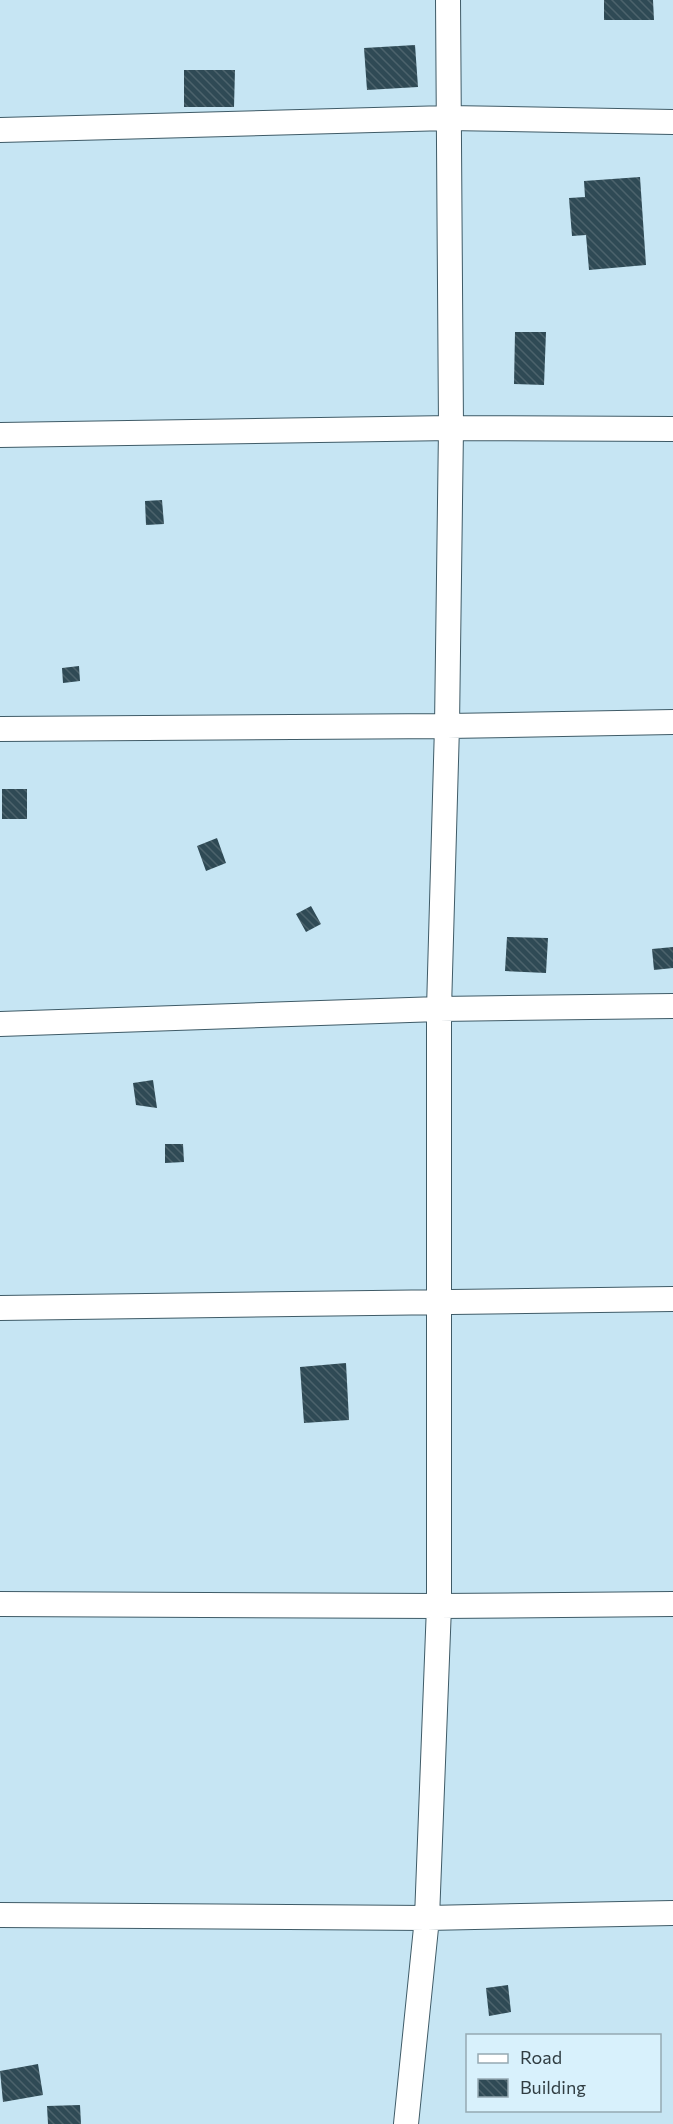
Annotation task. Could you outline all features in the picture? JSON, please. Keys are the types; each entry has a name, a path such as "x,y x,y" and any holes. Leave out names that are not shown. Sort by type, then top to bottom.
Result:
{"street":[{"path":"406,2124 427,1918 439,1606 439,1009 447,726 451,428 448,0"},
{"path":"0,130 448,118 673,123"},
{"path":"0,435 451,428 673,429"},
{"path":"0,729 673,722"},
{"path":"0,1024 439,1009 673,1006"},
{"path":"0,1308 673,1299"},
{"path":"0,1604 439,1606 673,1604"},
{"path":"0,1915 427,1918 673,1914"}],"building":[{"path":"604,0 653,0 654,20 604,20"},
{"path":"415,45 418,87 367,90 364,48"},
{"path":"184,70 235,70 234,107 184,107"},
{"path":"640,177 646,265 589,270 586,235 572,236 569,198 585,197 584,181"},
{"path":"515,332 546,332 544,385 514,384"},
{"path":"162,500 164,524 146,525 145,501"},
{"path":"79,666 80,681 63,683 62,668"},
{"path":"2,789 27,789 27,819 2,819"},
{"path":"217,838 226,863 206,871 197,846"},
{"path":"311,906 321,924 306,932 296,914"},
{"path":"507,937 548,938 546,973 505,971"},
{"path":"673,947 673,968 654,970 652,949"},
{"path":"153,1080 157,1108 136,1105 133,1083"},
{"path":"165,1144 183,1144 184,1162 165,1163"},
{"path":"346,1363 349,1420 304,1423 300,1367"},
{"path":"508,1985 511,2012 489,2016 486,1988"},
{"path":"38,2064 43,2095 3,2102 0,2071"},
{"path":"80,2105 81,2124 48,2124 47,2106"}]}
